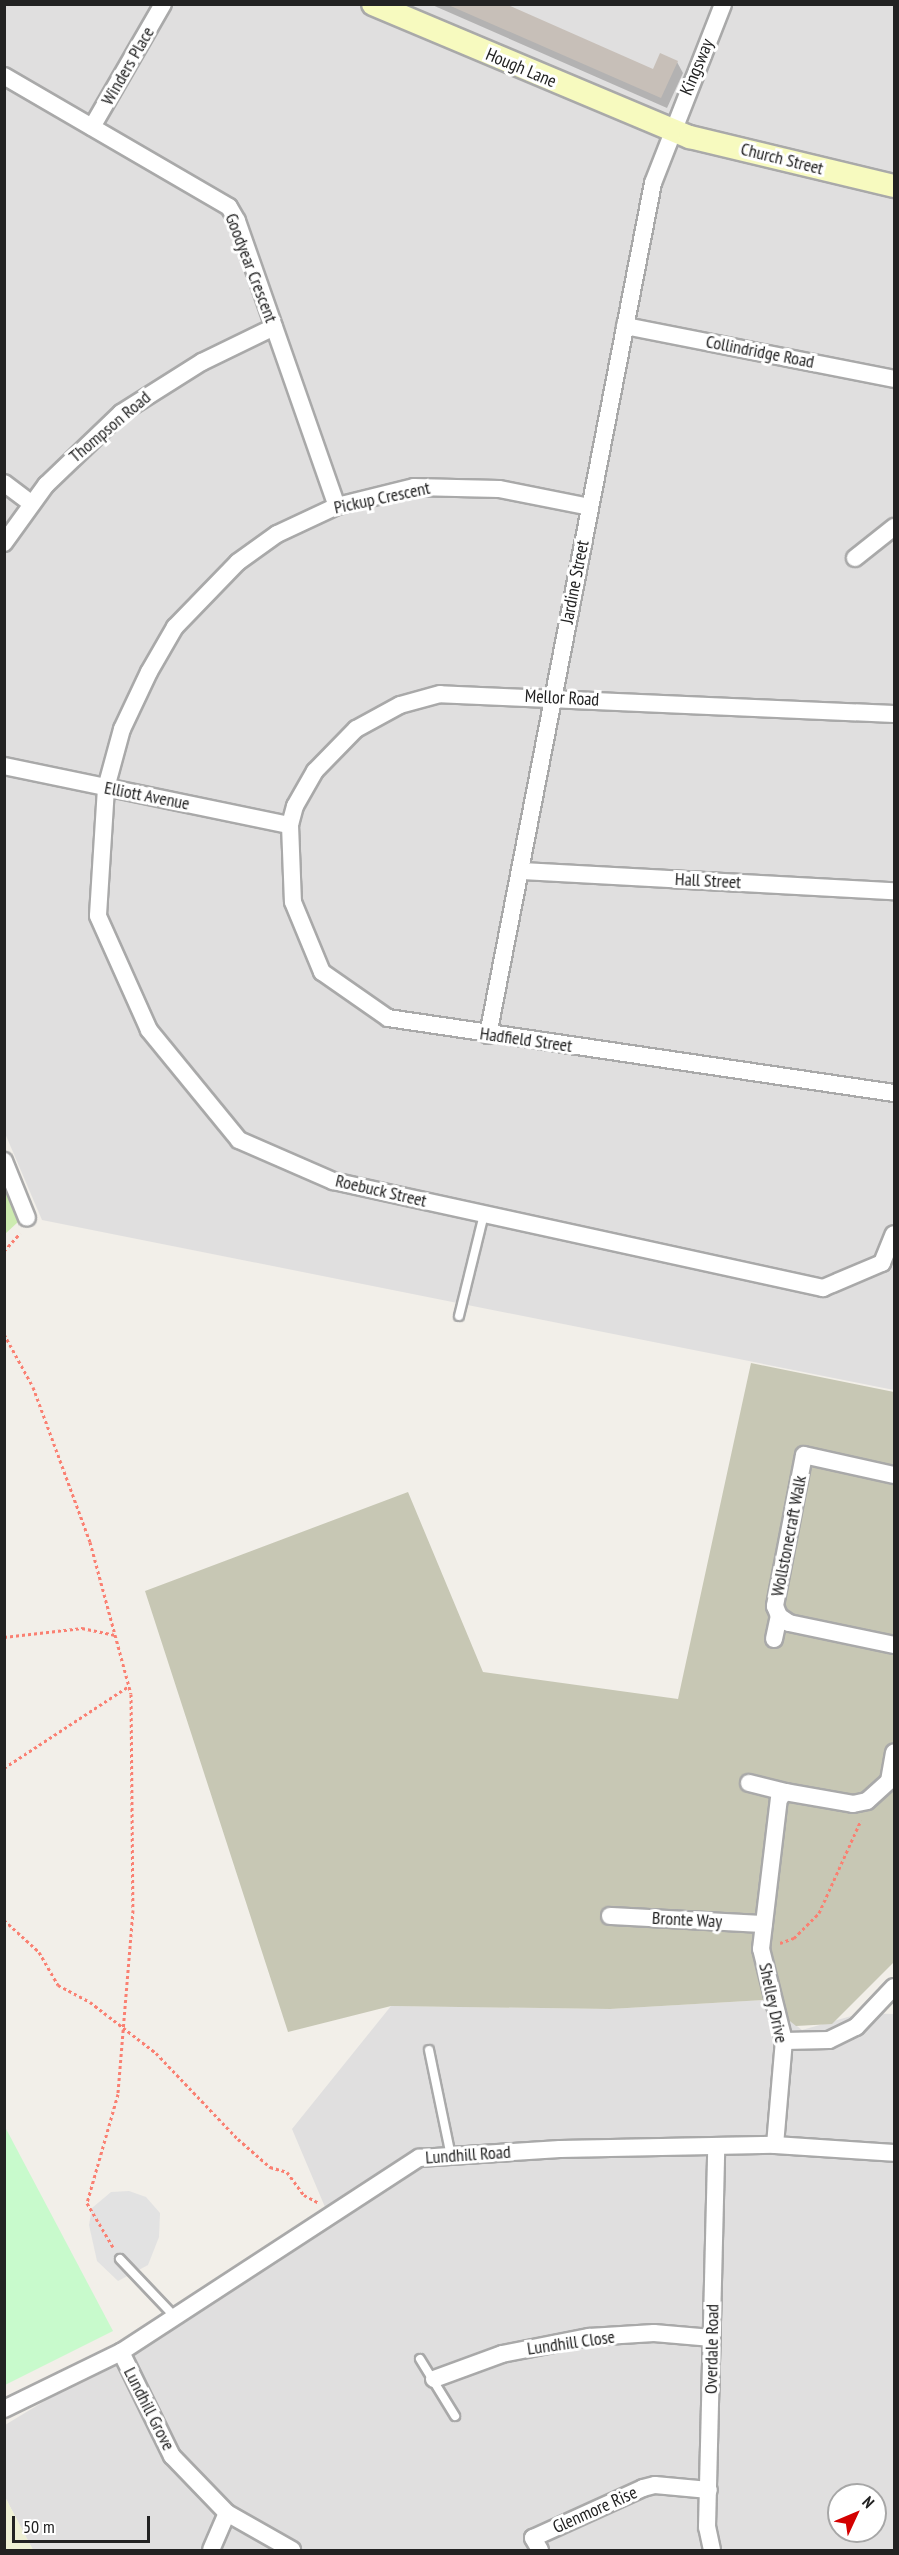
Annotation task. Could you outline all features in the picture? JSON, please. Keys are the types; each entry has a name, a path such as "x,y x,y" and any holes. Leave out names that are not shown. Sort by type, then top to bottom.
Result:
{"main road":[{"name":"Hough Lane","path":"373,4 670,130"},
{"name":"Church Street","path":"670,130 894,186"}],"street":[{"name":"Winders Place","path":"92,127 163,4"},
{"name":"Kingsway","path":"670,130 723,4"},
{"name":"Goodyear Crescent","path":"4,76 229,207 237,221 337,506"},
{"name":"Jardine Street","path":"488,1035 653,183 670,130"},
{"name":"Collindridge Road","path":"626,326 894,379"},
{"name":"Thompson Road","path":"4,543 31,503 65,465 121,413 202,362 274,327"},
{"path":"4,483 31,503"},
{"name":"Pickup Crescent","path":"106,788 122,729 149,672 175,627 211,587 251,552 337,506 414,488 446,486 499,489 590,507"},
{"path":"855,558 894,527"},
{"name":"Mellor Road","path":"290,825 295,806 315,771 336,746 377,715 440,694 894,714"},
{"name":"Elliott Avenue","path":"4,766 290,825"},
{"name":"Roebuck Street","path":"106,788 98,916 149,1030 239,1140 333,1181 823,1288 882,1263 894,1234"},
{"name":"Hadfield Street","path":"290,825 293,902 322,972 388,1018 488,1035 894,1093"},
{"name":"Hall Street","path":"521,871 894,891"},
{"path":"4,1161 27,1218"},
{"name":"Wollstonecraft Walk","path":"894,1475 804,1455 775,1606 779,1616 789,1623 894,1644"},
{"name":"Wollstonecraft Walk","path":"774,1639 779,1616"},
{"path":"749,1783 853,1804 867,1801 889,1781 894,1752"},
{"name":"Shelley Drive","path":"775,2145 784,2041 761,1949 778,1799 785,1792"},
{"name":"Bronte Way","path":"610,1916 764,1924"},
{"path":"784,2041 830,2040 856,2027 894,1987"},
{"name":"Lundhill Road","path":"4,2409 121,2352 419,2158 560,2149 716,2148 775,2145 894,2152"},
{"name":"Overdale Road","path":"712,2550 707,2527 716,2148"},
{"name":"Lundhill Close","path":"434,2379 502,2354 589,2337 654,2333 712,2338"},
{"name":"Lundhill Grove","path":"121,2352 172,2456 227,2512 292,2550"},
{"name":"Glenmore Rise","path":"540,2550 533,2538 598,2505 643,2488 709,2490"},
{"path":"211,2550 227,2512"}],"lane":[{"path":"459,1316 484,1214"},
{"path":"429,2050 452,2156"},
{"path":"120,2259 174,2316"},
{"path":"420,2359 455,2416"}],"path":[{"path":"4,1251 16,1241 27,1218"},
{"path":"4,1334 33,1387 90,1542 129,1686 133,1910 117,2094 87,2203 120,2259"},
{"path":"4,1636 82,1628 115,1635"},
{"path":"4,1768 129,1686"},
{"path":"761,1949 794,1938 819,1913 862,1815"},
{"path":"4,1920 39,1952 58,1986 90,2002 156,2053 204,2105 270,2167 286,2172 304,2195 335,2212"}],"shaded area":[{"path":"4,5 894,5 894,1390 42,1220 4,1131"},
{"path":"751,1363 894,1392 894,1962 832,2024 796,2026 764,2000 610,2009 391,2006 288,2032 145,1591 408,1492 483,1672 678,1699"},
{"path":"764,2000 802,2030 862,2013 894,2014 894,2550 33,2550 5,2497 5,2425 333,2226 292,2129 391,2006 610,2009"},
{"path":"129,2191 146,2197 160,2213 159,2237 148,2265 118,2281 97,2261 89,2225 92,2208 111,2192"},
{"path":"5,2497 33,2550 5,2550"}],"green space":[{"path":"4,1188 18,1222 5,1234 4,1234"},
{"path":"4,2125 113,2331 5,2385 4,2385"}],"building":[{"path":"446,4 506,4 653,69 660,53 678,61 661,98"}]}
